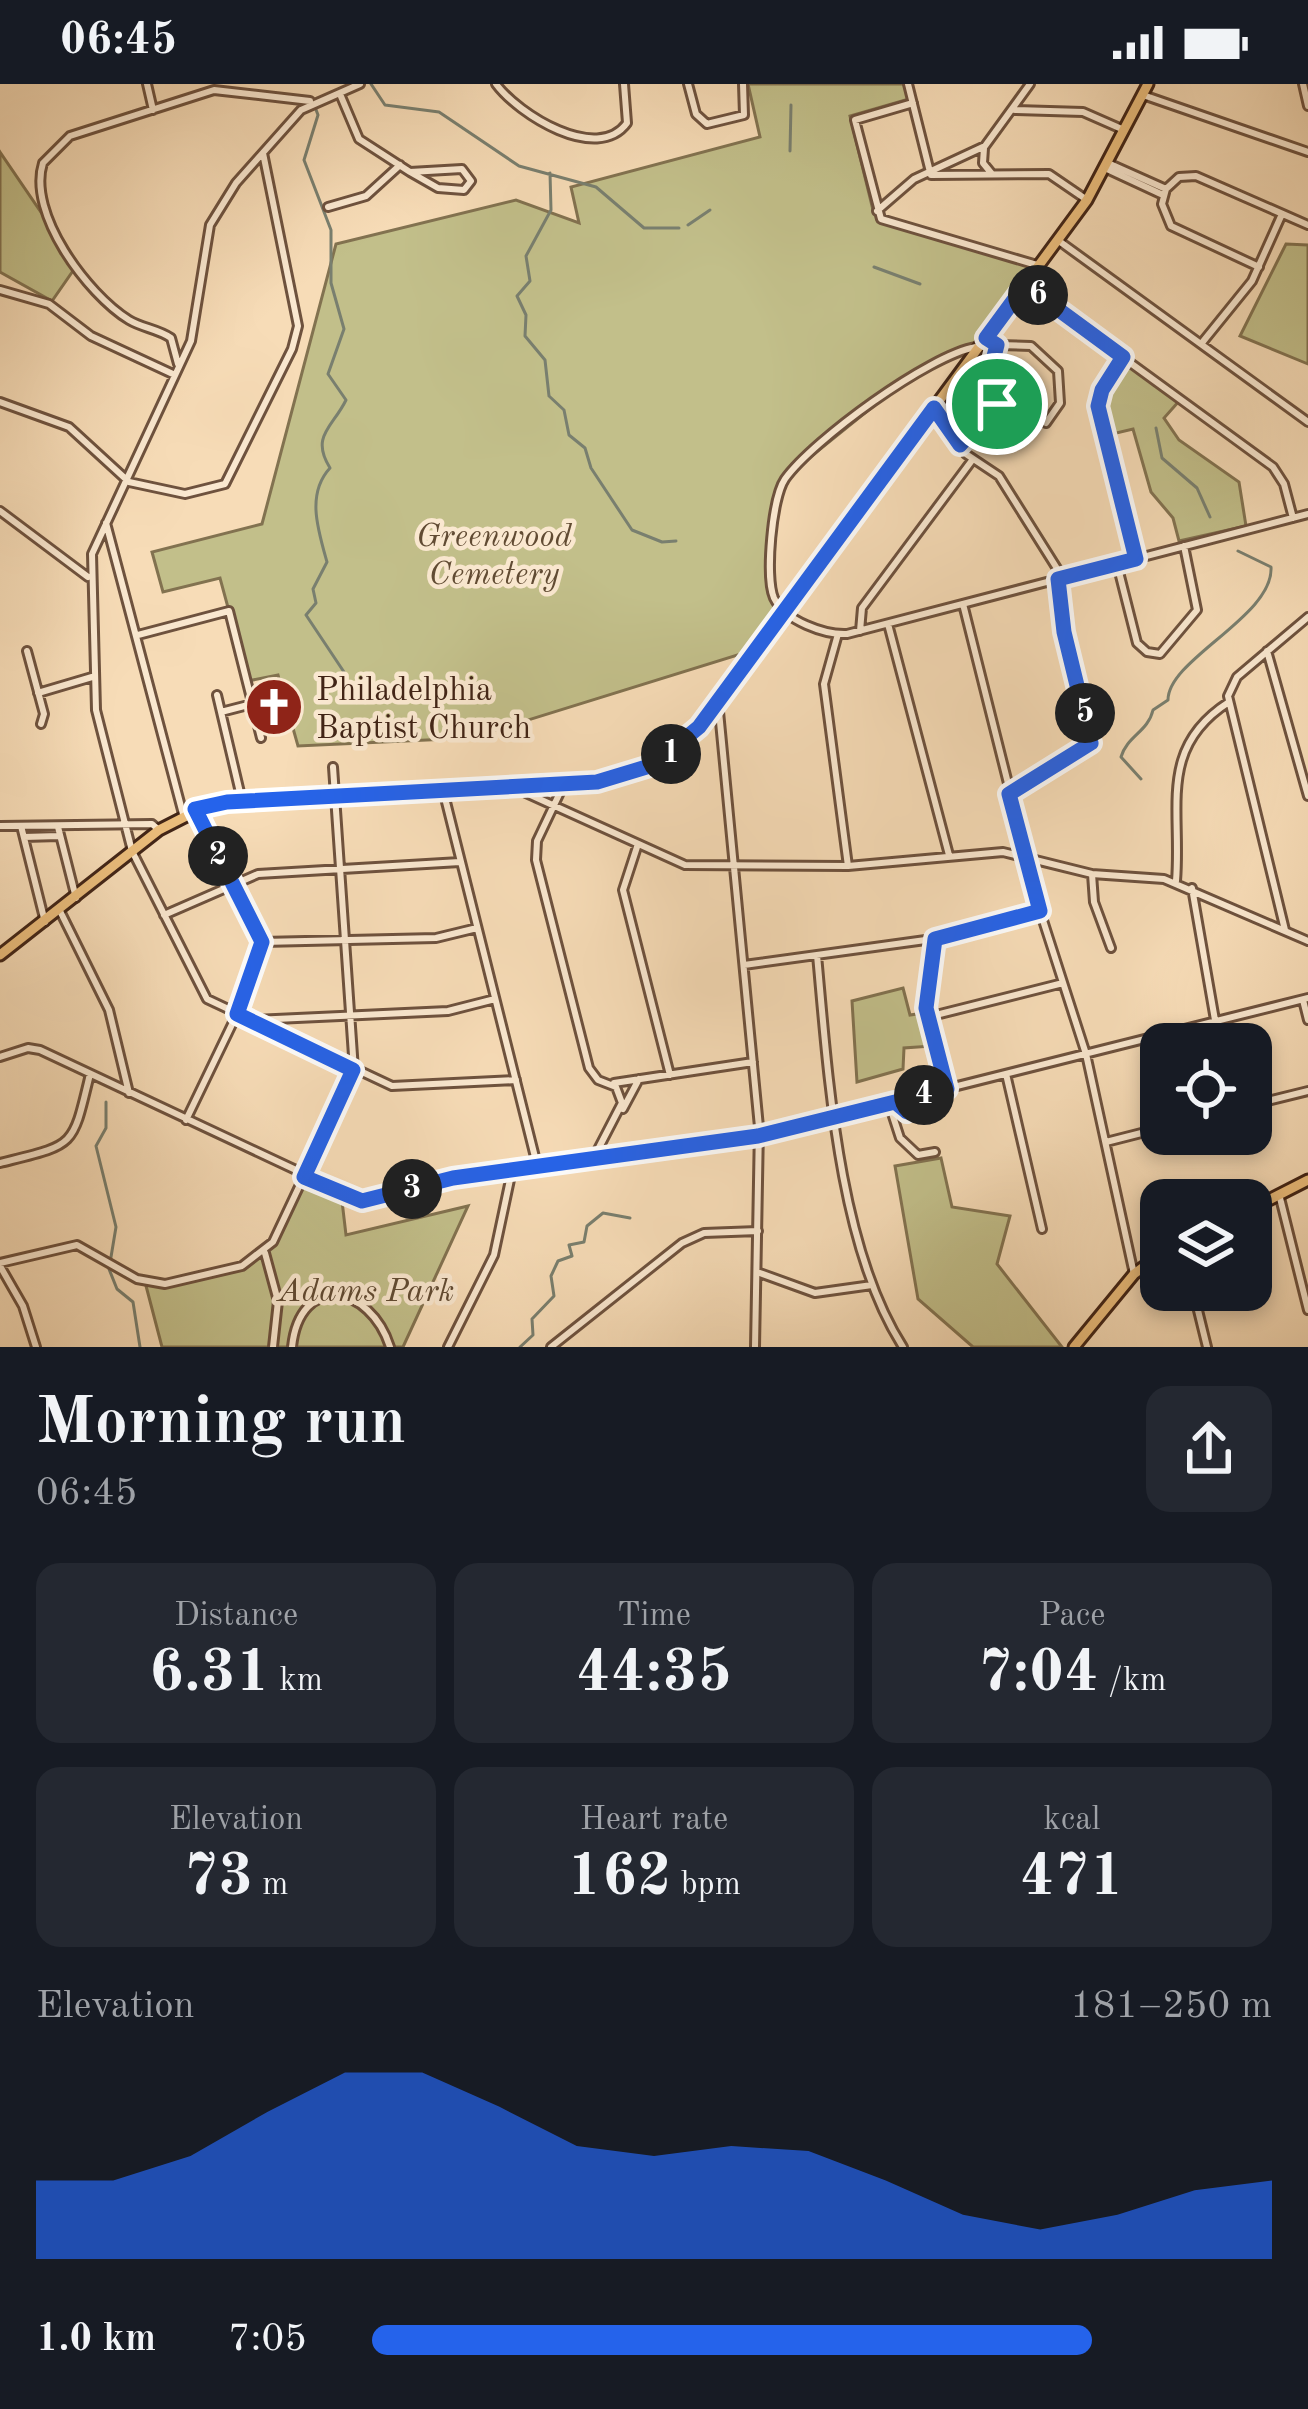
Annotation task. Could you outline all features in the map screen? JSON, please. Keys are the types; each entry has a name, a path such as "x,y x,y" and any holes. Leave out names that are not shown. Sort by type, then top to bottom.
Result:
{"main road":[{"path":"0,955 159,830 189,812 242,801 614,779 653,765 687,740 1087,200 1146,90"},
{"path":"1272,1198 1308,1180"},
{"path":"1074,1347 1140,1270"}],"street":[{"path":"147,84 153,110"},
{"path":"288,102 340,94 360,84"},
{"path":"496,84 507,97 570,134 600,140 617,134 627,123 623,84"},
{"path":"688,84 699,119 711,124 744,115 742,84"},
{"path":"908,84 927,174"},
{"path":"877,211 927,174 985,146 1030,84"},
{"path":"1303,84 1308,106"},
{"path":"177,371 171,338 127,319 65,252 46,214 39,185 43,163 65,138 234,87 303,108"},
{"path":"1146,90 1308,152"},
{"path":"340,94 359,139 410,172 448,190 464,190 471,181 462,169 410,172"},
{"path":"311,101 220,204 210,225 198,318 92,554 89,578 101,734 132,851 204,996 353,1070 400,1087 516,1080"},
{"path":"288,102 292,120"},
{"path":"913,104 855,120 877,211 886,223 1039,266"},
{"path":"1015,109 1083,112 1127,131"},
{"path":"985,146 983,163 994,176"},
{"path":"0,402 61,421 91,442 128,482 185,494 226,484 292,349 297,304 262,153"},
{"path":"328,208 366,196 400,165"},
{"path":"1109,166 1164,192"},
{"path":"927,174 1049,174 1087,200"},
{"path":"1259,267 1172,226 1164,215 1164,192 1179,177 1196,176 1308,225"},
{"path":"1201,344 1259,267 1282,214"},
{"path":"1058,240 1308,422"},
{"path":"1025,285 1273,467 1293,518"},
{"path":"0,290 49,304 91,336 177,371"},
{"path":"1046,423 1060,403 1058,371 1031,346 983,342 913,373 788,475 776,500 772,595 785,610 816,629 838,634 860,631 1308,514"},
{"path":"960,445 997,404 1004,377 992,364 997,345"},
{"path":"1123,357 1102,390 1098,406 1136,559"},
{"path":"975,431 1001,449 1015,433 1023,420 997,404"},
{"path":"934,408 973,459 999,476 1061,579 1064,632 1091,743 1009,794"},
{"path":"860,631 862,608 973,459"},
{"path":"0,511 89,578"},
{"path":"106,523 189,812 262,942 237,1014 186,1120"},
{"path":"1117,564 1137,643 1147,652 1160,653 1197,610 1184,546"},
{"path":"963,604 1025,858 1086,1054 1134,1274"},
{"path":"137,635 229,611 261,738"},
{"path":"1286,930 1229,702 1234,680 1308,617"},
{"path":"888,624 949,855"},
{"path":"838,634 824,684 848,866"},
{"path":"27,651 41,724"},
{"path":"1267,651 1308,796"},
{"path":"38,693 94,677"},
{"path":"217,695 242,801"},
{"path":"718,701 758,1136 755,1347"},
{"path":"1176,883 1177,764 1189,742 1229,702"},
{"path":"221,712 252,704"},
{"path":"36,1347 23,1306 0,1264 76,1245 137,1279 165,1285 239,1267 265,1253 304,1177 353,1070 333,767"},
{"path":"560,784 537,841 536,860 589,1069 598,1080 611,1084 753,1062"},
{"path":"512,786 685,865 735,869 848,866 991,851 1092,874 1176,883 1308,941"},
{"path":"443,790 538,1169"},
{"path":"24,837 126,825 152,824 159,830"},
{"path":"0,826 58,832"},
{"path":"21,826 45,923"},
{"path":"58,832 76,898"},
{"path":"637,847 623,890 670,1075"},
{"path":"164,915 258,874 460,862"},
{"path":"1092,874 1094,902 1111,948"},
{"path":"1192,888 1216,1022"},
{"path":"60,910 109,1010 129,1093"},
{"path":"744,965 935,939 1040,911"},
{"path":"262,942 436,938 477,928"},
{"path":"935,939 928,1017 947,1089"},
{"path":"817,955 832,1118 872,1285 903,1347"},
{"path":"928,1017 1063,983"},
{"path":"251,1021 448,1011 495,999"},
{"path":"0,1057 34,1048 362,1201 453,1178 511,1174 758,1136 892,1103 907,1112 917,1096 1305,999 1308,1020"},
{"path":"0,1163 52,1149 72,1137 81,1122 90,1074"},
{"path":"1006,1074 1042,1229"},
{"path":"592,1161 639,1079"},
{"path":"611,1084 620,1094 621,1112"},
{"path":"1272,1100 1308,1091"},
{"path":"892,1103 905,1146 917,1155 935,1152"},
{"path":"1106,1142 1140,1133"},
{"path":"448,1347 494,1255 511,1174"},
{"path":"1279,1195 1308,1310"},
{"path":"551,1347 682,1243 704,1233 758,1231"},
{"path":"265,1253 278,1301 273,1347"},
{"path":"758,1272 815,1293 872,1285"},
{"path":"292,1347 305,1311 334,1295 352,1297 371,1309 390,1347"},
{"path":"1198,1311 1207,1347"}],"green space":[{"name":"Greenwood Cemetery","path":"748,84 906,84 909,99 850,116 873,210 887,224 1040,265 980,350 923,366 793,471 777,503 769,541 771,579 785,610 757,649 470,738 298,746 278,675 248,681 220,578 163,592 152,552 262,524 336,244 516,200 579,223 571,187 760,137"},
{"path":"0,152 77,265 52,301 0,272"},
{"path":"1286,244 1308,245 1308,364 1240,336"},
{"path":"1126,362 1180,400 1164,418 1179,440 1239,482 1246,526 1179,541 1173,518 1151,492 1133,429 1108,435 1106,396"},
{"path":"903,988 910,1015 924,1013 933,1046 904,1048 903,1069 857,1082 852,1001"},
{"path":"941,1158 952,1207 1010,1216 997,1264 1062,1347 973,1347 918,1299 895,1166"},
{"name":"Adams Park","path":"305,1178 342,1201 346,1235 468,1206 403,1347 162,1347 145,1282 209,1277 266,1253"}],"waterway":[{"path":"371,84 385,105 439,112 519,166 596,187 644,228 679,228"},
{"path":"790,151 791,105"},
{"path":"315,107 318,115 304,160 331,230 331,283 344,329 328,374 346,400 323,440 330,468 318,489 316,513 327,562 313,589 316,603 306,615 344,672 347,700"},
{"path":"550,173 551,210 526,256 530,281 517,296 526,315 525,336 545,360 549,396 564,410 569,435 585,448 591,468 632,530 662,542 676,541"},
{"path":"688,225 710,210"},
{"path":"874,267 920,284"},
{"path":"1156,428 1162,458 1197,488 1210,517"},
{"path":"1141,779 1121,757 1124,750 1153,710 1168,700 1185,669 1240,620 1267,585 1271,567 1238,551"},
{"path":"106,1102 106,1128 96,1146 116,1227 109,1269 117,1289 133,1302 140,1347"},
{"path":"520,1347 533,1335 532,1319 554,1296 551,1276 558,1261 572,1256 569,1245 584,1242 587,1226 603,1213 630,1218"}],"place":[{"name":"Philadelphia Baptist Church","path":"274,707"}],"route":[{"path":"1025,285 1123,357 1102,390 1098,406 1136,559 1058,579 1064,632 1091,743 1009,794 1040,911 935,939 926,1008 947,1089 917,1096 915,1107 907,1112 895,1102 758,1136 511,1174 453,1178 369,1200 350,1199 304,1177 353,1070 237,1014 262,942 195,809 227,802 597,782 653,765 699,727 934,408 960,445 997,404 994,399 1004,377 992,364 997,345 986,338 1025,285"}]}
